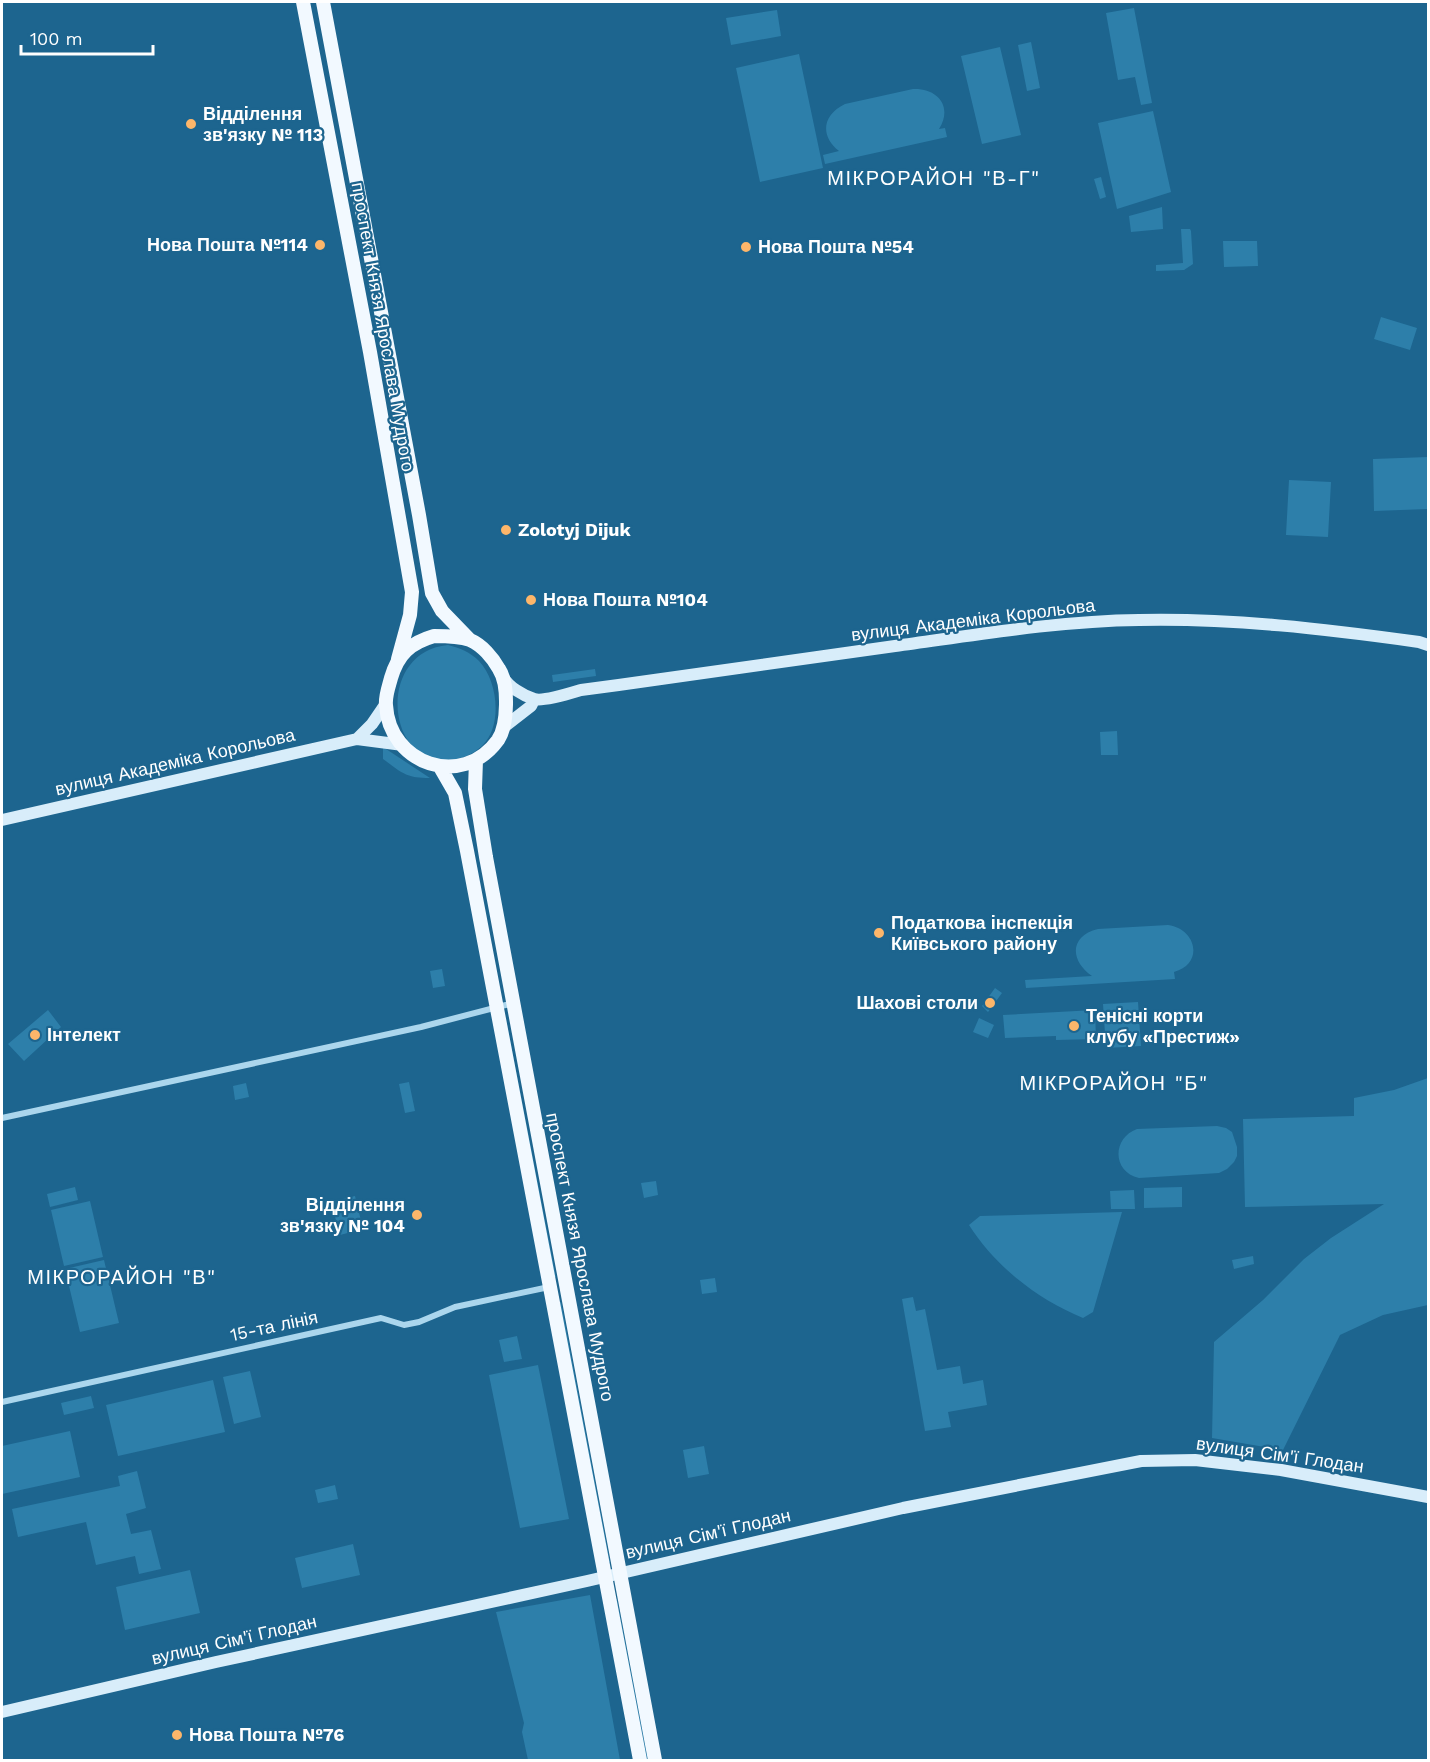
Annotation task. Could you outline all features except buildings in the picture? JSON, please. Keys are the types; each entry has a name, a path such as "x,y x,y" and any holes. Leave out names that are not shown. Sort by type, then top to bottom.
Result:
{"main road":[{"name":"проспект Князя Ярослава Мудрого","path":"303,2 368,341 412,592 410,615 398,659"},
{"name":"проспект Князя Ярослава Мудрого","path":"323,2 432,593 442,610 470,640"},
{"path":"434,636 470,640 484,650 500,669 506,708 504,727 500,738 476,760 462,766 440,767 418,759 394,734 386,705 389,684 398,659 418,640 434,636"},
{"name":"проспект Князя Ярослава Мудрого","path":"476,760 475,789 655,1761"},
{"name":"проспект Князя Ярослава Мудрого","path":"440,767 455,793 640,1761"},
{"path":"550,1287 567,1284"}],"street":[{"name":"вулиця Академіка Корольова","path":"534,700 581,690 922,642 1091,622 1226,621 1425,642"},
{"path":"502,676 512,687 534,700 531,706 504,727"},
{"path":"357,739 386,705"},
{"name":"вулиця Академіка Корольова","path":"2,820 357,739 403,745"},
{"path":"2,1118 422,1027 514,1002"},
{"name":"15-та лінія","path":"2,1402 381,1318 404,1324 418,1322 455,1307 550,1287"},
{"name":"вулиця Сім'ї Глодан","path":"2,1712 216,1662 605,1577 896,1509 1141,1461 1195,1460 1270,1469 1428,1497"}],"shaded area":[{"path":"1134,8 1152,103 1141,105 1135,77 1118,80 1106,13"},
{"path":"777,10 781,36 731,45 726,18"},
{"path":"1031,42 1040,88 1027,91 1018,45"},
{"path":"1000,47 1021,135 982,144 961,56"},
{"path":"799,54 823,168 760,182 736,68"},
{"path":"913,89 930,92 941,100 944,113 939,129 945,128 947,137 825,164 823,155 839,151 826,132 828,120 837,109 845,104"},
{"path":"1153,111 1171,192 1117,209 1098,123"},
{"path":"1101,177 1106,197 1100,199 1094,179"},
{"path":"1162,207 1163,229 1131,232 1129,216"},
{"path":"1181,229 1191,231 1193,264 1184,270 1156,271 1156,265 1183,263"},
{"path":"1223,241 1257,241 1258,266 1224,267"},
{"path":"1381,317 1417,328 1410,350 1374,339"},
{"path":"1428,457 1428,509 1374,511 1373,459"},
{"path":"1289,480 1331,482 1328,537 1286,535"},
{"path":"448,645 465,651 479,661 490,680 496,704 493,727 482,746 467,756 450,760 429,758 412,746 402,729 398,708 400,687 409,667 425,652"},
{"path":"595,669 596,676 553,682 552,675"},
{"path":"1117,731 1118,755 1101,755 1100,732"},
{"path":"383,747 430,778 410,776 400,771 383,759"},
{"path":"1168,925 1185,933 1193,947 1190,962 1184,968 1174,972 1175,979 1026,988 1025,980 1092,976 1080,963 1076,949 1082,937 1089,932 1098,929"},
{"path":"442,969 445,986 433,988 430,971"},
{"name":"Шахові столи","path":"995,988 1002,993 988,1012 982,1006"},
{"path":"1138,1002 1141,1046 1106,1048 1103,1004"},
{"name":"Інтелект","path":"48,1010 61,1027 24,1061 8,1044"},
{"path":"1095,1010 1096,1039 1056,1040 1056,1036 1005,1038 1003,1015"},
{"path":"979,1018 994,1025 988,1038 973,1032"},
{"path":"506,1019 556,1277 552,1277 502,1020"},
{"path":"1428,1078 1428,1305 1383,1315 1340,1335 1283,1450 1212,1438 1214,1342 1263,1300 1304,1259 1331,1238 1384,1204 1245,1207 1243,1119 1354,1116 1354,1098 1394,1090"},
{"path":"409,1082 415,1111 405,1113 399,1084"},
{"path":"246,1083 249,1097 235,1100 233,1086"},
{"path":"1217,1126 1232,1132 1237,1147 1234,1162 1219,1173 1139,1178 1130,1175 1120,1162 1118,1155 1123,1140 1137,1129"},
{"path":"656,1181 658,1195 644,1198 641,1183"},
{"path":"75,1187 78,1200 50,1207 47,1194"},
{"path":"1182,1187 1182,1207 1144,1208 1144,1188"},
{"path":"1134,1190 1135,1209 1111,1209 1110,1191"},
{"path":"355,1196 363,1229 340,1235 331,1202"},
{"path":"90,1201 103,1257 64,1266 51,1210"},
{"path":"1122,1212 1093,1312 1083,1318 1050,1301 1019,1280 992,1255 969,1225 980,1216"},
{"path":"1253,1256 1254,1264 1234,1269 1232,1260"},
{"path":"104,1260 119,1323 80,1332 65,1269"},
{"path":"715,1278 717,1292 702,1294 700,1280"},
{"path":"913,1297 916,1311 925,1309 937,1370 960,1366 963,1384 983,1380 987,1405 948,1412 951,1427 925,1431 902,1299"},
{"path":"557,1302 561,1302 610,1562 606,1563"},
{"path":"517,1336 522,1359 504,1362 499,1340"},
{"path":"538,1365 569,1519 520,1528 489,1375"},
{"path":"250,1371 261,1417 234,1424 223,1377"},
{"path":"213,1380 225,1432 118,1456 106,1405"},
{"path":"91,1396 94,1408 64,1415 61,1403"},
{"path":"70,1431 80,1477 2,1494 2,1446"},
{"path":"704,1446 709,1474 688,1478 683,1450"},
{"path":"137,1471 146,1508 126,1514 131,1534 151,1530 161,1569 139,1574 135,1556 96,1565 86,1522 18,1537 12,1509 120,1486 118,1476"},
{"path":"335,1485 338,1499 318,1503 315,1490"},
{"path":"353,1544 360,1575 302,1588 295,1558"},
{"path":"190,1570 200,1613 125,1630 116,1587"},
{"path":"590,1595 620,1760 528,1760 522,1732 524,1723 496,1612"},
{"path":"613,1599 617,1599 648,1760 644,1760"}],"place":[{"name":"Відділення зв'язку № 113","path":"191,124"},
{"name":"Нова Пошта №114","path":"320,245"},
{"name":"Нова Пошта №54","path":"746,247"},
{"name":"Zolotyj Dijuk","path":"506,530"},
{"name":"Нова Пошта №104","path":"531,600"},
{"name":"Податкова інспекція Київського району","path":"879,933"},
{"name":"Шахові столи","path":"990,1003"},
{"name":"Тенісні корти клубу «Престиж»","path":"1074,1026"},
{"name":"Інтелект","path":"35,1035"},
{"name":"Відділення зв'язку № 104","path":"417,1215"},
{"name":"Нова Пошта №76","path":"177,1735"}],"district":[{"name":"МІКРОРАЙОН \"В-Г\"","path":"934,178"},
{"name":"МІКРОРАЙОН \"Б\"","path":"1114,1083"},
{"name":"МІКРОРАЙОН \"В\"","path":"122,1277"}]}
